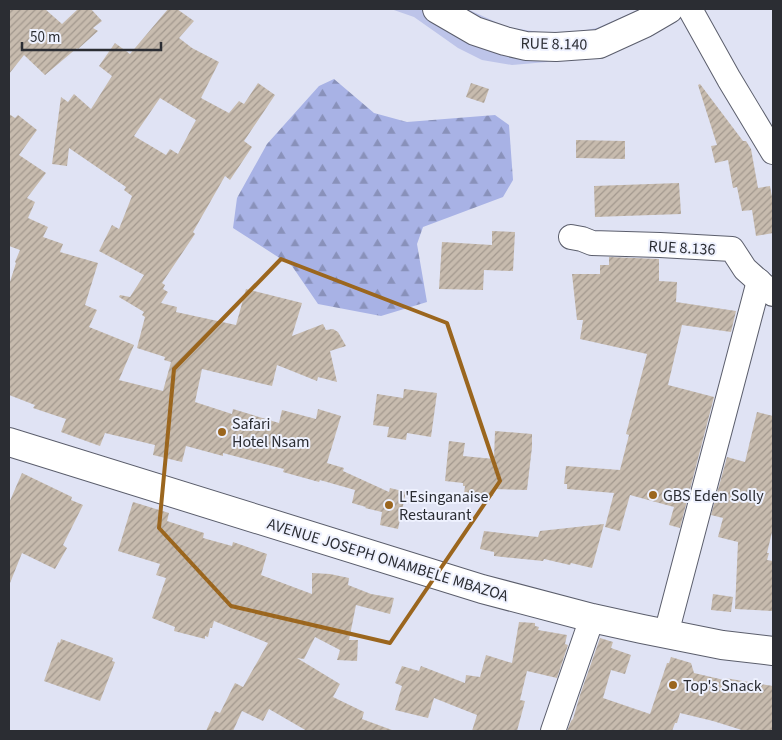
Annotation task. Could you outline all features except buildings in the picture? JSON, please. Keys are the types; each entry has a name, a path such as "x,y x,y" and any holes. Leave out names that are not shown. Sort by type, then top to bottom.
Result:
{"main road":[{"name":"RUE 8.140","path":"438,9 475,31 505,41 526,46 556,47 598,44 645,23 670,9"},
{"name":"AVENUE JOSEPH ONAMBELE MBAZOA","path":"9,442 482,589 592,618 666,634 722,645 773,651"}],"street":[{"path":"690,9 773,152"},
{"name":"RUE 8.136","path":"571,237 592,243 732,249 746,269 766,287"},
{"path":"666,634 766,287"},
{"path":"553,731 592,618"}],"highlighted area":[{"path":"281,259 447,323 500,481 390,643 231,606 159,528 174,369"}],"shaded area":[{"path":"391,9 467,9 507,27 558,35 597,28 640,9 661,9 547,62 512,65 482,60 458,48 414,17"}],"green space":[{"path":"334,79 374,113 407,122 495,115 509,125 513,180 503,197 423,227 417,244 427,302 381,316 318,304 292,266 233,228 237,198 267,144 319,86"}],"place":[{"name":"Safari Hotel Nsam","path":"222,432"},
{"name":"GBS Eden Solly","path":"653,495"},
{"name":"L'Esinganaise Restaurant","path":"389,505"},
{"name":"Top's Snack","path":"673,685"}]}
